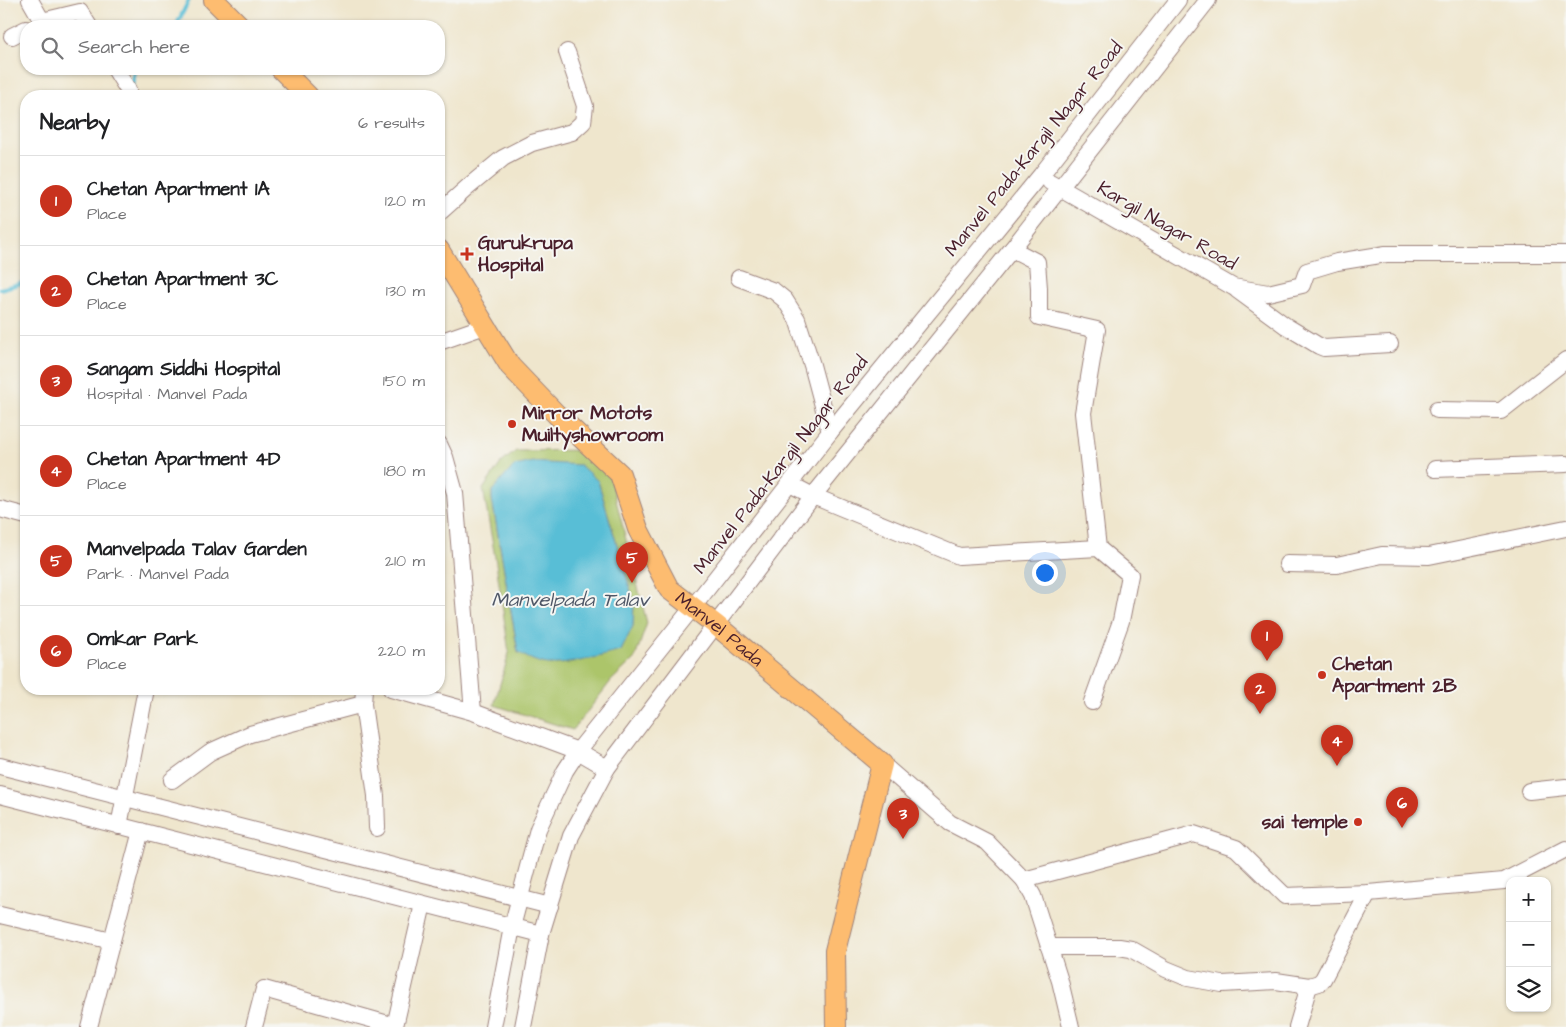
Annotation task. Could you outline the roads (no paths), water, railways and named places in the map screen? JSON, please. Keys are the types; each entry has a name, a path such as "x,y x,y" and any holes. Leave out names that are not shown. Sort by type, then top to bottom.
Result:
{"main road":[{"path":"214,0 234,20"},
{"path":"287,75 302,90"},
{"name":"Manvel Pada","path":"445,260 510,366 556,414 620,474 638,529 669,589 716,625 882,764"},
{"path":"836,1027 835,951 882,764"}],"street":[{"path":"30,0 36,20"},
{"name":"Manvel Pada-Kargil Nagar Road","path":"493,1027 512,927 538,829 565,771 578,751 694,607 830,432 1041,176 1178,0"},
{"path":"523,1027 541,934 570,836 607,768 812,496 1012,249 1208,0"},
{"path":"51,20 80,12 85,20"},
{"path":"445,208 503,158 532,143 572,132 583,122 585,106 567,52"},
{"path":"119,75 128,90"},
{"name":"Kargil Nagar Road","path":"1041,176 1233,287 1268,293 1302,285 1307,271 1337,262 1386,254 1566,254"},
{"path":"1012,249 1036,262 1039,288 1039,317 1097,330 1083,413 1098,548"},
{"path":"739,278 774,291 785,300 797,319 812,365 830,432"},
{"path":"1233,287 1286,326 1324,348 1390,344"},
{"path":"445,340 485,326"},
{"path":"1438,410 1501,411 1566,360"},
{"path":"445,457 455,493 473,712"},
{"path":"1435,469 1566,464"},
{"path":"790,484 812,496 959,556 1098,548 1130,574 1121,621 1092,702"},
{"path":"0,509 20,514"},
{"path":"1287,564 1337,565 1382,555 1429,556 1566,528"},
{"path":"119,826 145,695"},
{"path":"412,695 473,712 578,751 607,768"},
{"path":"172,780 210,752 250,734 363,696 376,796 377,828"},
{"path":"882,764 950,823 987,842 1024,880 1033,896 1060,981 1071,1027"},
{"path":"0,766 550,906"},
{"path":"1529,791 1566,788"},
{"path":"0,795 541,934"},
{"path":"89,1027 141,831"},
{"path":"1024,880 1194,834 1236,848 1285,896 1368,893 1504,881 1566,849"},
{"path":"1049,947 1119,947 1132,949 1166,969 1188,978 1222,984 1276,981 1309,986 1319,983 1323,978 1368,893"},
{"path":"254,1027 264,989 395,1026 423,904"},
{"path":"0,914 112,942"},
{"path":"1297,1027 1309,986"}],"water":[{"name":"Manvelpada Talav","path":"533,462 580,465 598,481 634,602 633,626 621,651 564,664 547,664 535,661 518,652 492,491 514,466"}],"waterway":[{"path":"179,20 189,0"},
{"path":"132,86 134,75"},
{"path":"0,289 20,284"}],"place":[{"name":"Gurukrupa Hospital","path":"467,254"},
{"name":"Mirror Motots Muiltyshowroom","path":"512,424"},
{"name":"Manvelpada Talav Garden","path":"632,583"},
{"name":"Chetan Apartment 1A","path":"1267,661"},
{"name":"Chetan Apartment 2B","path":"1322,675"},
{"name":"Chetan Apartment 3C","path":"1260,714"},
{"name":"Chetan Apartment 4D","path":"1337,766"},
{"name":"sai temple","path":"1358,822"},
{"name":"Omkar Park","path":"1402,828"},
{"name":"Sangam Siddhi Hospital","path":"903,839"}]}
